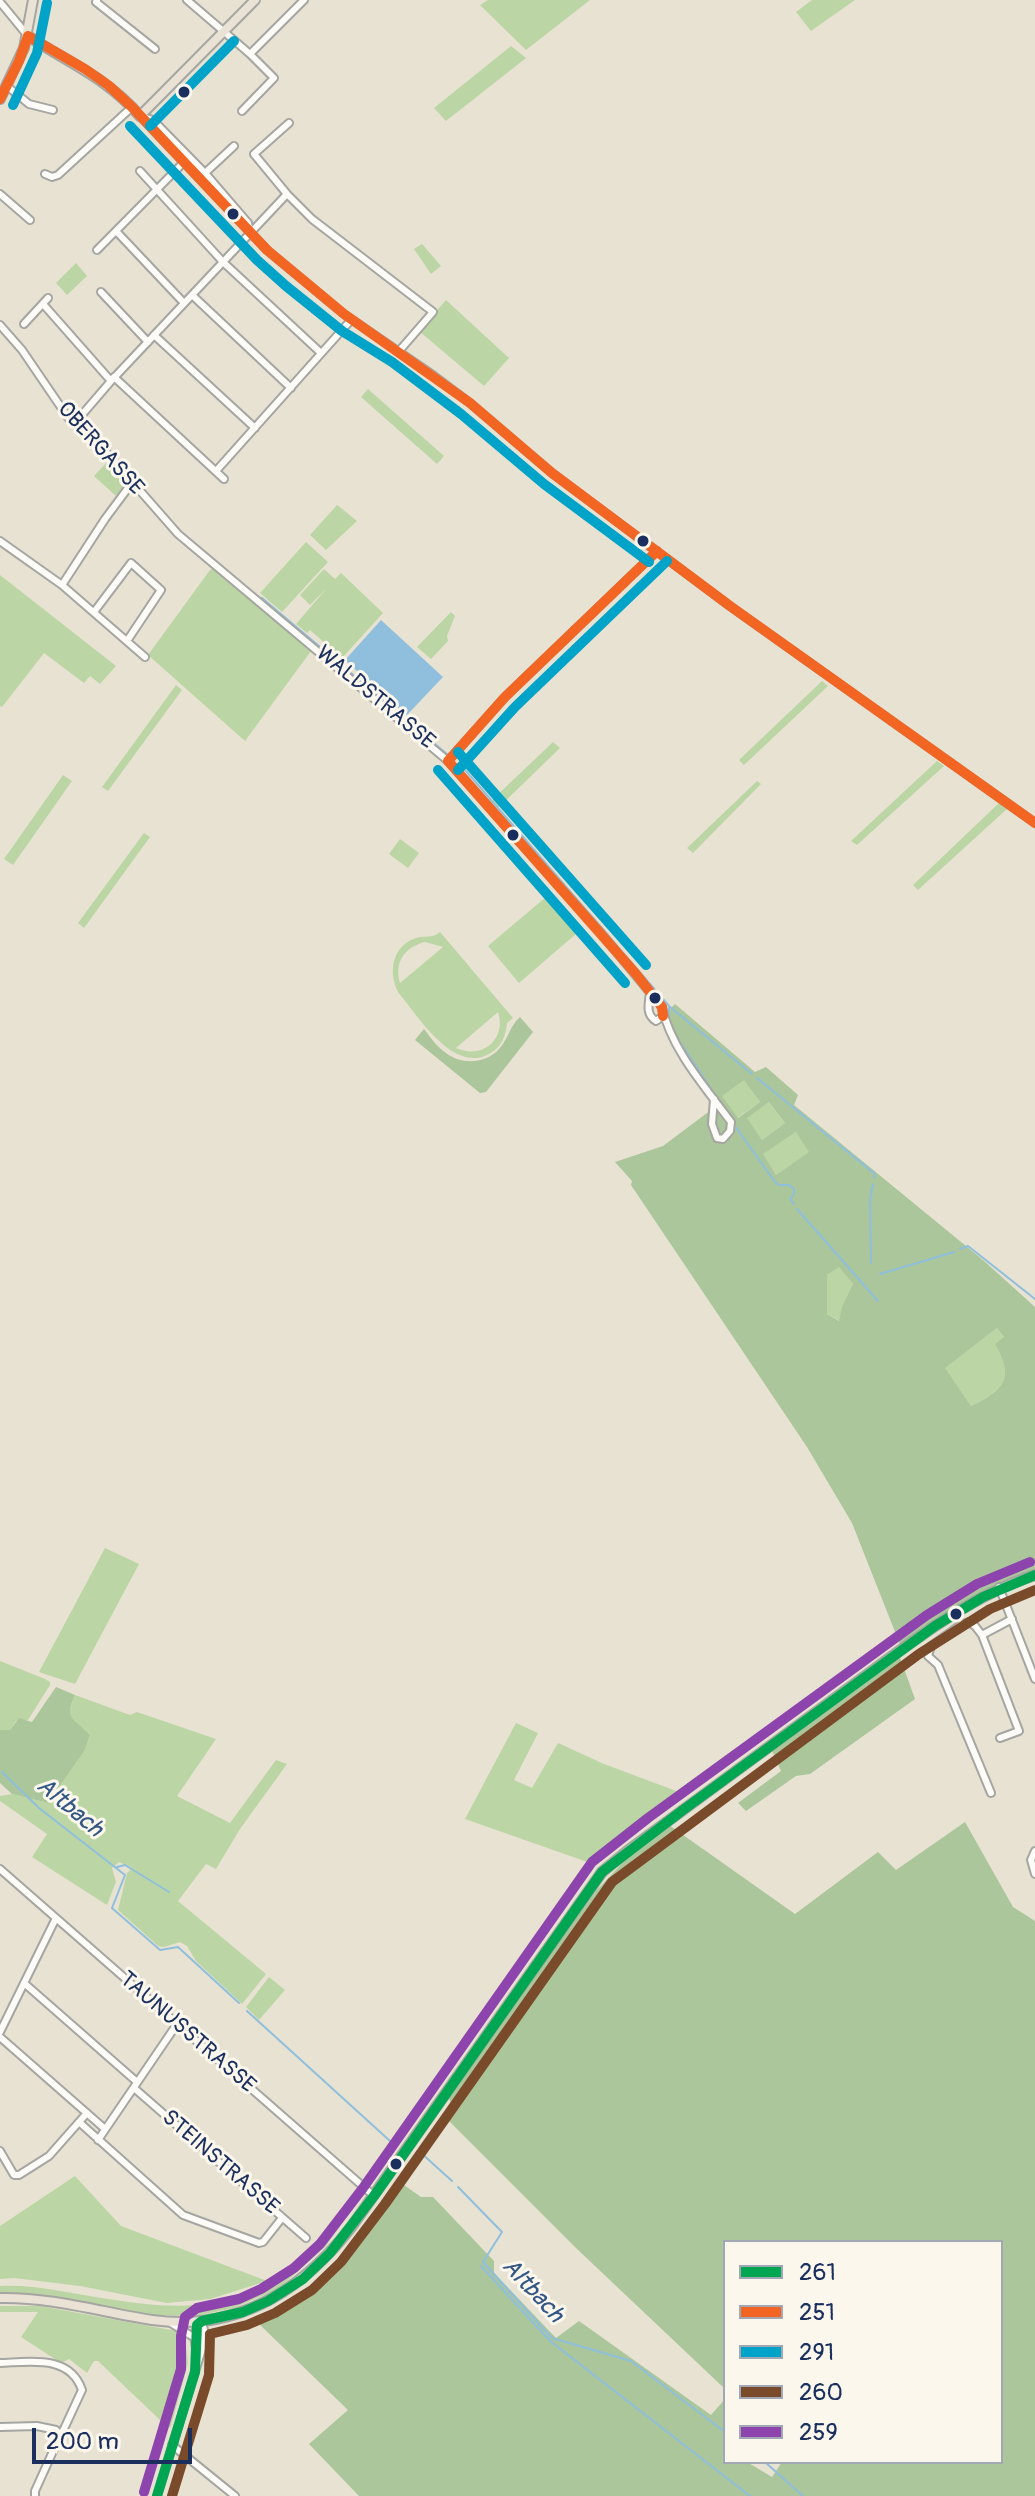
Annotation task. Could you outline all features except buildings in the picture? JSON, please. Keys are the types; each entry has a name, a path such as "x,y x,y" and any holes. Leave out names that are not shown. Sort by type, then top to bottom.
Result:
{"main road":[{"path":"0,99 28,36 33,0"},
{"path":"226,29 234,14 248,0"},
{"path":"28,36 108,85 140,116 255,0"},
{"path":"0,2298 56,2301 169,2322 202,2321 256,2307 292,2287 330,2253 374,2196 602,1872 898,1652 999,1587 1035,1575"}],"street":[{"path":"97,0 155,49"},
{"path":"187,0 226,29 274,78 242,111"},
{"path":"250,54 304,0"},
{"path":"0,2 28,36"},
{"path":"7,86 29,104 53,110"},
{"path":"56,188 48,176 58,175 132,107"},
{"path":"140,116 267,250 351,320 400,350 470,403 552,473 798,656 1035,823"},
{"path":"140,116 153,120 205,173 248,223 250,233"},
{"path":"289,123 254,154 312,219 433,312 400,350"},
{"path":"205,173 234,146"},
{"path":"97,250 183,163"},
{"path":"140,171 223,262 321,353"},
{"path":"0,194 30,220"},
{"path":"74,424 112,379 287,194"},
{"path":"116,231 184,303"},
{"path":"101,292 148,342"},
{"path":"192,295 291,388"},
{"path":"24,324 46,301 112,379 224,479"},
{"path":"216,471 351,320"},
{"name":"OBERGASSE","path":"0,325 22,350 74,424 107,453 178,534 213,562"},
{"path":"154,335 255,428"},
{"path":"62,585 131,484"},
{"path":"0,541 62,585 145,657"},
{"path":"448,761 505,697 657,551"},
{"name":"WALDSTRASSE","path":"213,562 448,761 662,1007 663,1016 680,1049 731,1122 729,1134 723,1139 717,1138 712,1124 714,1099"},
{"path":"94,612 131,563 161,590 127,641"},
{"name":"WALDSTRASSE","path":"650,992 650,1015 656,1021 663,1016"},
{"path":"999,1587 1035,1679"},
{"path":"982,1635 1012,1619"},
{"path":"991,1793 938,1665 928,1656 931,1646 962,1624 969,1622 982,1635 1019,1731 1000,1738"},
{"path":"1035,1851 1031,1860 1035,1874"},
{"name":"TAUNUSSTRASSE","path":"0,1869 374,2196"},
{"path":"56,1918 0,2034 105,2129"},
{"name":"STEINSTRASSE","path":"24,1983 306,2238"},
{"path":"98,2140 177,2024"},
{"path":"0,2151 14,2175 19,2175 49,2156 87,2113"},
{"path":"79,2122 185,2216 259,2243 282,2218"},
{"path":"157,2496 198,2358 204,2333 202,2321 197,2325 195,2338 198,2358"},
{"path":"169,2322 195,2338"},
{"path":"0,2363 57,2363 75,2377 82,2390 59,2434 35,2496"},
{"path":"0,2427 47,2427 59,2434"},
{"path":"172,2445 235,2496"}],"green space":[{"path":"488,0 590,0 526,50 480,5"},
{"path":"812,0 855,0 811,31 796,12"},
{"path":"511,46 526,58 446,121 434,108"},
{"path":"422,244 441,266 431,274 414,249"},
{"path":"76,263 87,276 67,295 56,283"},
{"path":"446,300 509,358 484,386 419,331"},
{"path":"368,389 444,456 437,464 361,397"},
{"path":"108,461 125,482 124,488 116,496 94,476"},
{"path":"337,505 357,521 326,550 310,535"},
{"path":"306,542 328,562 282,612 260,593"},
{"path":"215,567 311,651 245,741 148,655"},
{"path":"324,569 335,579 341,573 383,613 342,658 310,630 307,633 296,624 327,588 310,605 300,595"},
{"path":"0,575 116,666 100,684 90,676 84,683 44,653 0,706"},
{"path":"451,612 455,616 448,641 431,659 417,647"},
{"path":"822,681 828,686 744,765 739,760"},
{"path":"176,685 182,690 108,791 102,787"},
{"path":"553,742 560,748 496,810 489,803"},
{"path":"937,761 944,766 857,845 851,841"},
{"path":"63,775 72,781 13,865 4,859"},
{"path":"757,781 761,784 693,853 687,848"},
{"path":"999,803 1007,809 918,890 913,885"},
{"path":"144,833 150,837 84,928 78,923"},
{"path":"400,839 419,853 408,868 389,854"},
{"path":"546,897 577,933 519,983 488,946"},
{"path":"440,932 513,1018 507,1023 500,1045 489,1054 476,1058 450,1050 426,1027 398,992 393,976 397,953 416,938","holes":["425,942 443,947 400,983 398,969 402,957 411,948","498,1012 499,1031 490,1045 475,1051 456,1048"]},
{"path":"675,1004 755,1072 766,1067 798,1095 794,1105 983,1260 1035,1307 1035,1572 982,1592 901,1647 852,1523 807,1447 631,1185 632,1181 615,1162 663,1146 719,1104 677,1042 664,1015","holes":["744,1080 760,1102 738,1118 722,1096","769,1102 785,1123 762,1140 747,1118","796,1132 809,1152 776,1175 763,1154","839,1267 853,1284 839,1321 827,1314 827,1275","997,1328 1004,1337 995,1344 1004,1366 1003,1382 971,1406 945,1368"]},
{"path":"520,1017 533,1032 486,1092 480,1093 415,1040 424,1029 452,1057 466,1061 480,1060 499,1049"},
{"path":"701,1042 711,1056 700,1065 689,1051"},
{"path":"744,1079 760,1102 737,1118 721,1095"},
{"path":"769,1102 785,1123 762,1140 746,1118"},
{"path":"796,1132 810,1152 776,1175 762,1154"},
{"path":"839,1266 853,1284 840,1321 827,1314 827,1275"},
{"path":"997,1328 1004,1337 996,1344 1005,1366 1003,1382 998,1389 971,1406 944,1368"},
{"path":"105,1548 139,1564 75,1684 39,1672"},
{"path":"898,1652 915,1699 810,1774 796,1776 746,1811 738,1803 781,1771 770,1746"},
{"path":"0,1661 50,1682 28,1720 16,1721 10,1730 0,1730"},
{"path":"56,1687 75,1695 70,1709 72,1718 90,1735 85,1750 48,1803 12,1794 0,1783 0,1730 10,1730 19,1718 32,1722"},
{"path":"75,1695 130,1715 137,1712 216,1739 177,1796 230,1823 276,1760 287,1764 240,1829 216,1869 206,1864 178,1901 266,1974 242,2004 196,1961 187,1946 180,1942 158,1946 118,1910 127,1873 132,1868 119,1862 112,1868 116,1882 107,1905 32,1857 47,1834 0,1801 0,1796 12,1794 48,1803 85,1750 90,1735 72,1718 70,1710"},
{"path":"516,1723 538,1733 514,1780 532,1788 558,1743 687,1795 643,1819 593,1864 465,1819"},
{"path":"965,1822 1013,1907 1035,1921 1035,2496 359,2496 309,2444 348,2410 257,2322 311,2294 335,2273 404,2185 421,2197 433,2197 494,2261 494,2273 556,2338 579,2321 711,2415 723,2401 723,2464 750,2464 772,2477 781,2464 1003,2464 1003,2240 723,2240 723,2387 576,2248 445,2117 452,2107 448,2095 597,1890 629,1856 669,1825 795,1914 878,1852 896,1870"},
{"path":"269,1977 285,1990 259,2020 246,2007"},
{"path":"75,2176 121,2226 267,2281 210,2299 167,2303 80,2286 0,2279 0,2226"},
{"path":"358,2194 360,2198 326,2246 278,2289 234,2308 196,2316 151,2315 47,2296 0,2293 0,2286 26,2286 131,2302 185,2306 236,2298 284,2274 314,2247"},
{"path":"0,2306 40,2306 177,2331 185,2337 188,2363 171,2426 167,2429 98,2361 94,2361 87,2373 69,2359 61,2363 21,2337 38,2312 0,2312"}],"water":[{"path":"381,620 443,677 406,716 345,660"}],"waterway":[{"path":"262,598 448,755"},
{"path":"460,764 669,1006 752,1074"},
{"path":"669,1008 669,1015"},
{"path":"674,1033 713,1092"},
{"path":"757,1078 875,1174 874,1178"},
{"path":"716,1097 721,1104"},
{"path":"735,1126 775,1182 794,1189 790,1199 794,1204"},
{"path":"871,1263 870,1201 873,1184"},
{"path":"797,1209 878,1301"},
{"path":"960,1249 968,1246 1035,1299"},
{"path":"880,1274 954,1252"},
{"name":"Altbach","path":"2,1772 39,1808 125,1875 112,1908 160,1950 178,1947 239,2003"},
{"name":"Altbach","path":"117,1867 125,1865 169,1892"},
{"name":"Altbach","path":"247,2011 390,2141"},
{"name":"Altbach","path":"420,2152 452,2181"},
{"name":"Altbach","path":"458,2187 502,2232 483,2262 552,2338 631,2361 723,2430"},
{"path":"481,2266 550,2341 750,2496"},
{"name":"Altbach","path":"767,2464 803,2496"}],"transit line":[{"name":"291","path":"13,105 37,53 47,3"},
{"name":"251","path":"28,36 108,85 267,250 344,314 470,403 552,473 730,606 1035,823"},
{"name":"251","path":"0,99 28,36"},
{"name":"291","path":"150,126 234,41"},
{"name":"291","path":"130,126 257,260 286,286 342,331 392,362 461,414 544,484 649,562"},
{"name":"251","path":"448,761 505,697 657,551"},
{"name":"291","path":"458,770 515,707 667,561"},
{"name":"291","path":"458,752 646,965"},
{"name":"251","path":"448,761 636,974 662,1007 663,1016"},
{"name":"291","path":"438,770 625,983"},
{"name":"259","path":"144,2492 181,2369 181,2336 185,2317 197,2308 239,2299 261,2289 294,2268 320,2244 363,2188 592,1862 927,1615 977,1584 1030,1562"},
{"name":"261","path":"157,2496 195,2372 197,2325 202,2321 243,2312 268,2301 303,2279 330,2253 374,2196 602,1872 935,1626 983,1597 1035,1575"},
{"name":"260","path":"172,2496 209,2375 210,2334 247,2325 275,2313 312,2290 341,2262 612,1882 919,1654 990,1609 1035,1590"}]}
